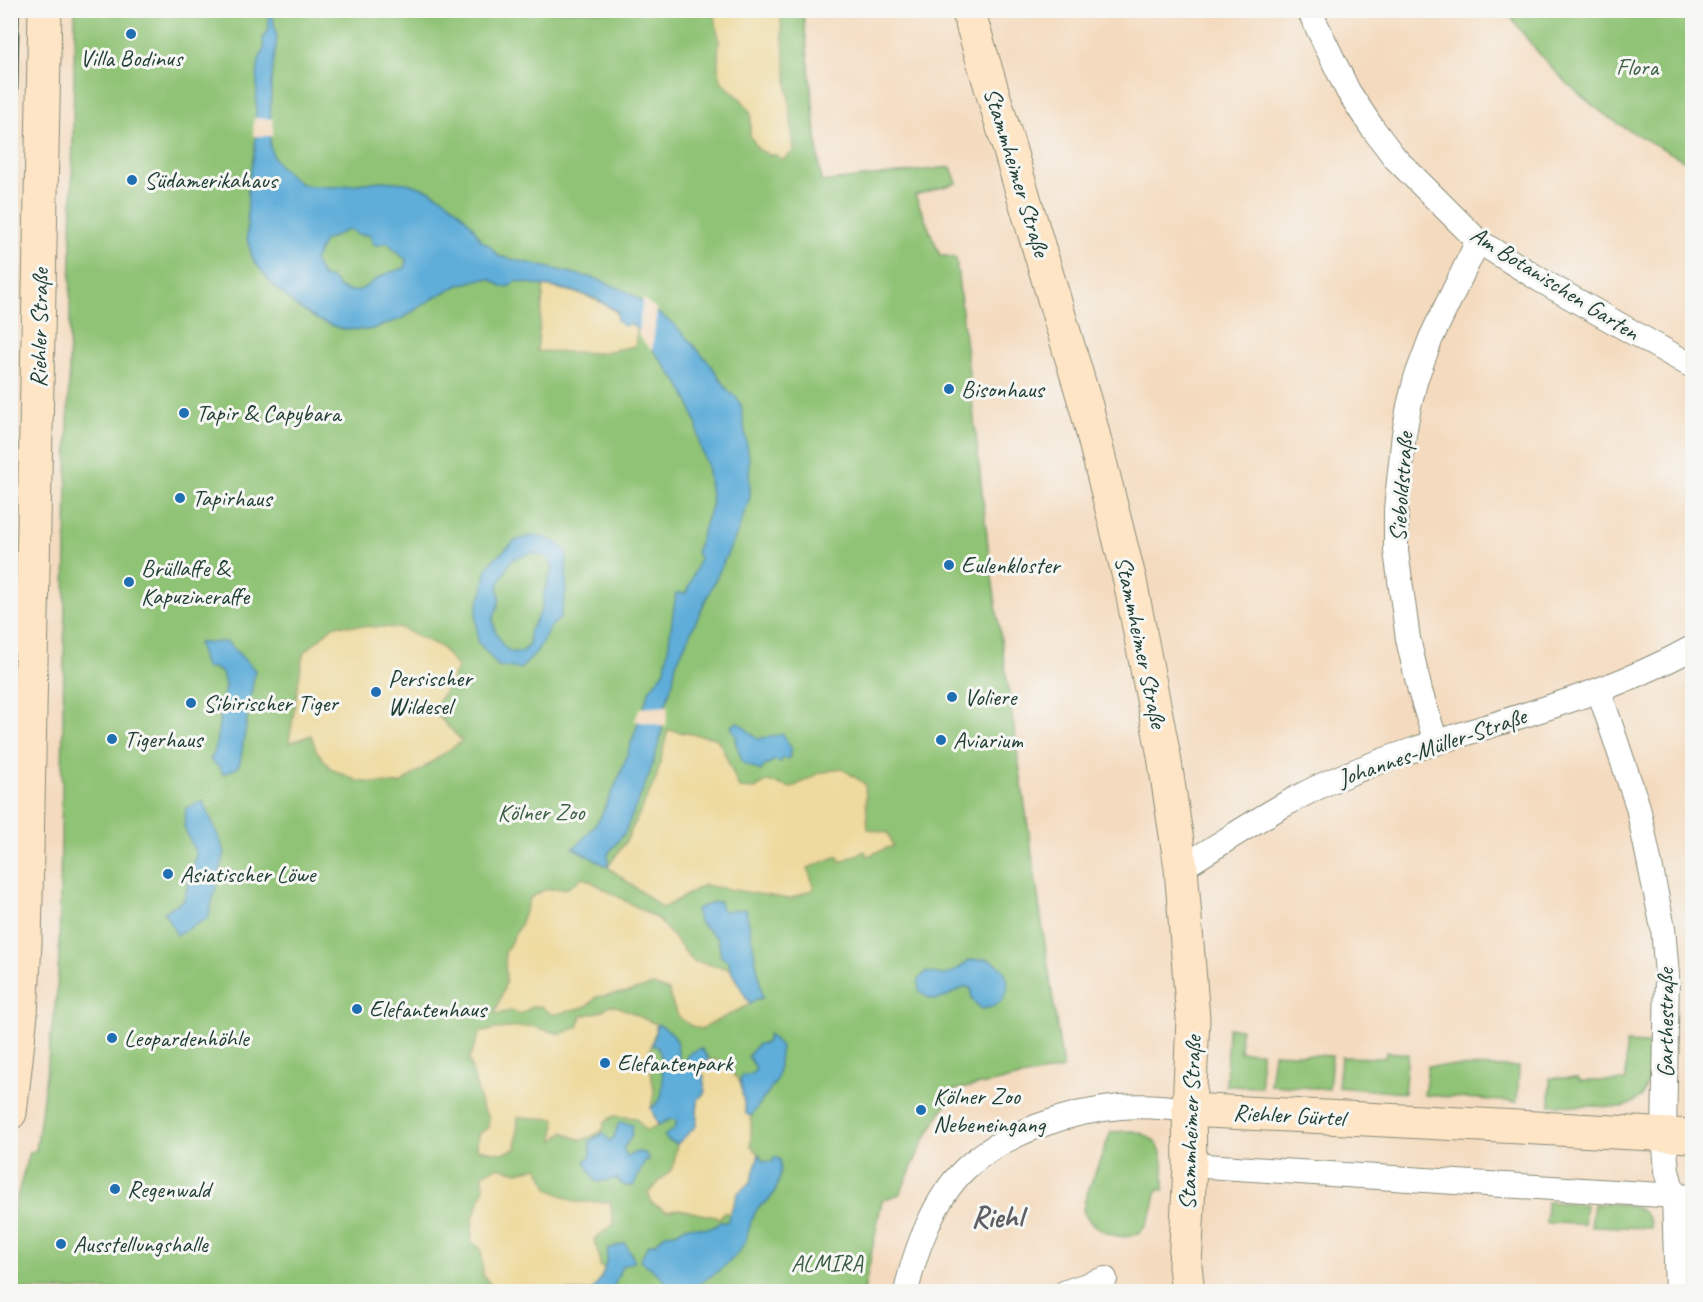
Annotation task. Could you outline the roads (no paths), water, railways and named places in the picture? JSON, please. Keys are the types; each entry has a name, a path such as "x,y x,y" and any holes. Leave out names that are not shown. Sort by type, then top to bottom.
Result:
{"street":[{"name":"Riehler Straße","path":"10,1113 21,1014 25,942 45,10"},
{"name":"Stammheimer Straße","path":"968,10 1086,406 1130,581 1164,756 1181,868 1192,1019 1190,1166 1185,1266 1188,1292"},
{"name":"Am Botanischen Garten","path":"1310,10 1348,91 1371,126 1395,158 1478,242 1692,366"},
{"name":"Sieboldstraße","path":"1436,742 1420,691 1408,639 1396,551 1397,498 1406,424 1416,378 1431,338 1478,242"},
{"name":"Johannes-Müller-Straße","path":"1181,868 1295,800 1334,780 1436,742 1599,690 1692,648"},
{"name":"Garthestraße","path":"1599,690 1638,807 1663,928 1678,1136 1668,1171 1683,1196 1677,1292"},
{"name":"Riehler Gürtel","path":"906,1292 922,1241 936,1208 954,1181 986,1152 1023,1133 1069,1115 1127,1106 1678,1136"},
{"path":"1190,1166 1683,1196"}],"water":[{"path":"264,11 269,11 273,17 277,38 271,83 270,145 279,166 299,183 333,187 381,181 407,183 429,190 445,199 459,211 481,240 498,256 597,279 628,292 675,325 711,365 741,405 749,459 750,497 738,531 676,664 666,703 661,736 649,775 625,832 608,854 608,867 573,848 599,820 620,775 650,689 665,670 676,593 686,593 700,558 696,553 712,503 707,465 690,405 680,385 637,329 631,324 623,326 617,320 617,311 595,298 568,290 516,281 510,286 503,287 490,279 481,279 459,285 401,319 369,330 342,329 318,320 297,307 272,284 253,260 247,238 248,183 255,149 257,77 259,60 264,49 263,38 269,28 268,16","holes":["349,229 358,235 370,235 372,242 377,246 387,242 407,261 405,268 388,273 364,288 353,291 338,287 330,278 323,277 314,261 324,241"]},
{"path":"531,536 542,537 555,542 567,552 566,590 560,619 550,628 535,653 520,669 498,666 478,642 476,617 486,571 494,559 515,541","holes":["533,553 547,557 553,568 544,592 542,609 529,632 529,645 522,652 511,652 503,646 493,620 500,599 498,586 510,562 515,558"]},
{"path":"227,642 255,670 240,763 237,768 223,774 220,768 210,760 215,751 225,685 222,673 213,668 205,668 198,643"},
{"path":"738,722 758,739 783,734 792,750 789,752 790,757 782,758 781,762 775,760 764,766 761,771 743,763 731,726"},
{"path":"203,801 225,852 208,918 177,935 164,912 184,900 196,854 184,827 186,808"},
{"path":"720,902 720,907 724,911 746,909 763,998 756,999 750,1004 730,969 729,962 721,956 718,939 699,922 696,909"},
{"path":"987,959 997,964 1007,978 1006,994 993,1006 982,1009 979,1007 972,998 971,988 966,987 937,999 925,996 919,990 919,980 926,972 950,974 970,960"},
{"path":"657,1024 670,1031 676,1038 679,1062 684,1063 688,1054 701,1048 709,1059 697,1069 696,1075 704,1075 705,1092 698,1100 696,1126 677,1144 664,1136 674,1129 677,1121 671,1119 658,1125 651,1108 660,1099 662,1092 660,1052 658,1047 652,1045"},
{"path":"769,1034 781,1046 777,1080 751,1116 746,1114 740,1081 742,1076 754,1072 756,1068 748,1056 758,1044 766,1043"},
{"path":"619,1122 633,1125 631,1137 623,1149 627,1156 637,1152 645,1153 649,1160 645,1161 634,1185 631,1186 624,1185 617,1179 596,1182 585,1161 591,1156 590,1141 603,1133 610,1141 614,1137"},
{"path":"759,1154 763,1161 773,1162 774,1157 780,1159 781,1169 778,1185 769,1200 754,1214 745,1242 733,1258 714,1274 693,1286 674,1291 640,1260 648,1245 656,1243 665,1234 676,1233 687,1226 706,1228 720,1222 727,1222 738,1193 751,1182"},
{"path":"625,1243 635,1261 622,1266 612,1291 591,1291 603,1272 608,1249"}],"tram line":[{"path":"10,491 19,10"}],"place":[{"name":"Villa Bodinus","path":"131,34"},
{"name":"Südamerikahaus","path":"132,180"},
{"name":"Bisonhaus","path":"949,389"},
{"name":"Tapir & Capybara","path":"184,413"},
{"name":"Tapirhaus","path":"180,498"},
{"name":"Eulenkloster","path":"949,565"},
{"name":"Brüllaffe & Kapuzineraffe","path":"129,582"},
{"name":"Persischer Wildesel","path":"376,692"},
{"name":"Voliere","path":"952,697"},
{"name":"Sibirischer Tiger","path":"191,703"},
{"name":"Tigerhaus","path":"112,739"},
{"name":"Aviarium","path":"941,740"},
{"name":"Asiatischer Löwe","path":"168,874"},
{"name":"Elefantenhaus","path":"357,1009"},
{"name":"Leopardenhöhle","path":"112,1038"},
{"name":"Elefantenpark","path":"605,1063"},
{"name":"Kölner Zoo Nebeneingang","path":"921,1110"},
{"name":"Regenwald","path":"115,1189"},
{"name":"Ausstellungshalle","path":"61,1244"}],"district":[{"name":"Riehl","path":"997,1217"}],"park label":[{"name":"Flora","path":"1637,67"},
{"name":"Kölner Zoo","path":"541,812"},
{"name":"ALMIRA","path":"827,1263"}]}
